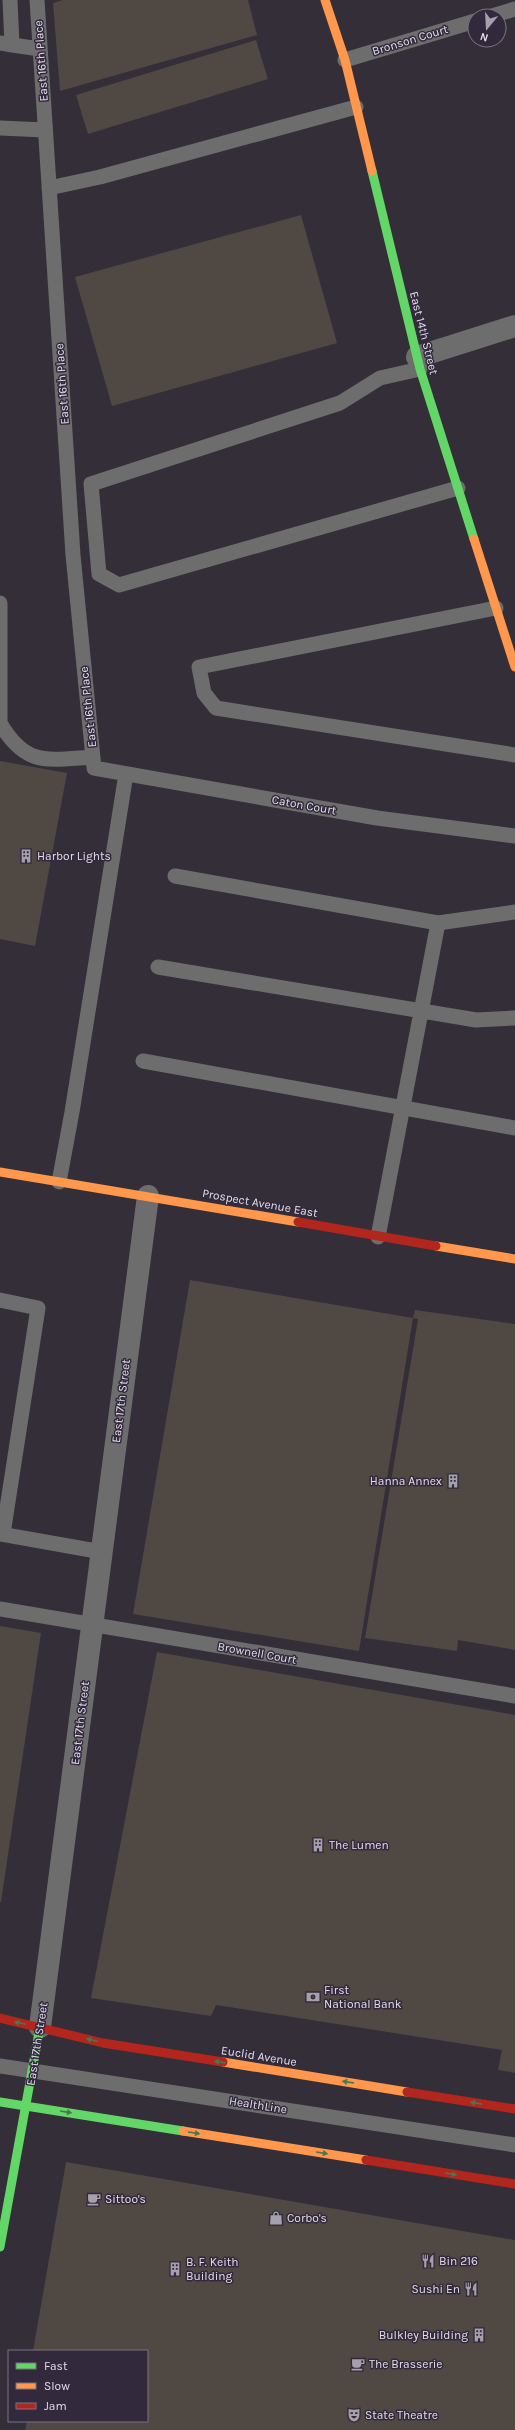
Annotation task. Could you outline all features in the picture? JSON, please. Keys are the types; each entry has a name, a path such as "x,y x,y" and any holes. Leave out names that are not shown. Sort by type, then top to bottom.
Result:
{"main road":[{"name":"East 14th Street","path":"330,1 418,363 515,667"},
{"name":"Prospect Avenue East","path":"0,1172 515,1259"},
{"name":"Euclid Avenue","path":"0,2018 103,2043 515,2109"},
{"name":"East 17th Street","path":"0,2248 27,2106 40,2027"},
{"path":"0,2102 515,2184"}],"street":[{"path":"418,363 515,326"},
{"name":"East 17th Street","path":"40,2027 148,1196"}],"lane":[{"path":"10,0 6,44 40,49"},
{"name":"East 16th Place","path":"37,0 73,555 93,763"},
{"name":"Bronson Court","path":"345,60 467,23"},
{"path":"49,188 100,177 356,108"},
{"path":"0,128 45,130"},
{"path":"418,363 380,378 340,404 91,484 99,574 119,585 458,488"},
{"name":"Caton Court","path":"0,603 0,723 10,740 19,749 34,756 52,760 93,763 126,774 377,818 515,836"},
{"path":"496,608 199,667 204,693 216,708 515,755"},
{"path":"59,1182 72,1112 126,774"},
{"path":"175,876 438,923 515,912"},
{"path":"378,1237 438,923"},
{"path":"158,967 476,1020 515,1018"},
{"path":"143,1061 515,1128"},
{"path":"0,1300 38,1308 2,1534 102,1552"},
{"name":"Brownell Court","path":"0,1609 515,1696"},
{"name":"HealthLine","path":"0,2066 515,2146"}],"building":[{"path":"63,0 248,0 257,35 60,91 53,3"},
{"path":"256,40 268,79 88,134 76,95"},
{"path":"301,215 337,343 112,406 75,277"},
{"name":"Harbor Lights","path":"0,761 67,773 35,946 0,939"},
{"path":"190,1280 413,1318 359,1651 133,1614"},
{"name":"Hanna Annex","path":"415,1310 515,1324 515,1650 458,1640 457,1651 365,1638 418,1319 413,1318"},
{"path":"0,1626 41,1633 1,1902 0,1902"},
{"name":"The Lumen","path":"157,1652 515,1715 515,2073 498,2070 502,2050 216,2005 211,2016 91,1998"},
{"path":"66,2162 515,2240 515,2430 25,2430 27,2422 148,2422 148,2350 33,2350"}],"traffic: fast":[{"path":"372,171 420,369 474,539"},
{"path":"0,2247 40,2027"},
{"path":"0,2102 183,2131"}],"traffic: slow":[{"path":"325,0 345,60 372,171"},
{"path":"474,539 515,667"},
{"path":"0,1172 298,1222"},
{"path":"436,1246 515,1259"},
{"path":"223,2062 407,2092"},
{"path":"183,2131 366,2160"}],"traffic: jam":[{"path":"298,1222 436,1246"},
{"path":"0,2018 103,2043 223,2062"},
{"path":"407,2092 515,2109"},
{"path":"366,2160 515,2184"}],"place":[{"name":"Harbor Lights","path":"26,856"},
{"name":"Hanna Annex","path":"453,1481"},
{"name":"The Lumen","path":"318,1845"},
{"name":"First National Bank","path":"313,1997"},
{"name":"Sittoo's","path":"94,2199"},
{"name":"Corbo's","path":"276,2218"},
{"name":"Bin 216","path":"428,2261"},
{"name":"B. F. Keith Building","path":"175,2269"},
{"name":"Sushi En","path":"471,2289"},
{"name":"Bulkley Building","path":"479,2335"},
{"name":"The Brasserie","path":"358,2364"},
{"name":"State Theatre","path":"354,2415"}]}
